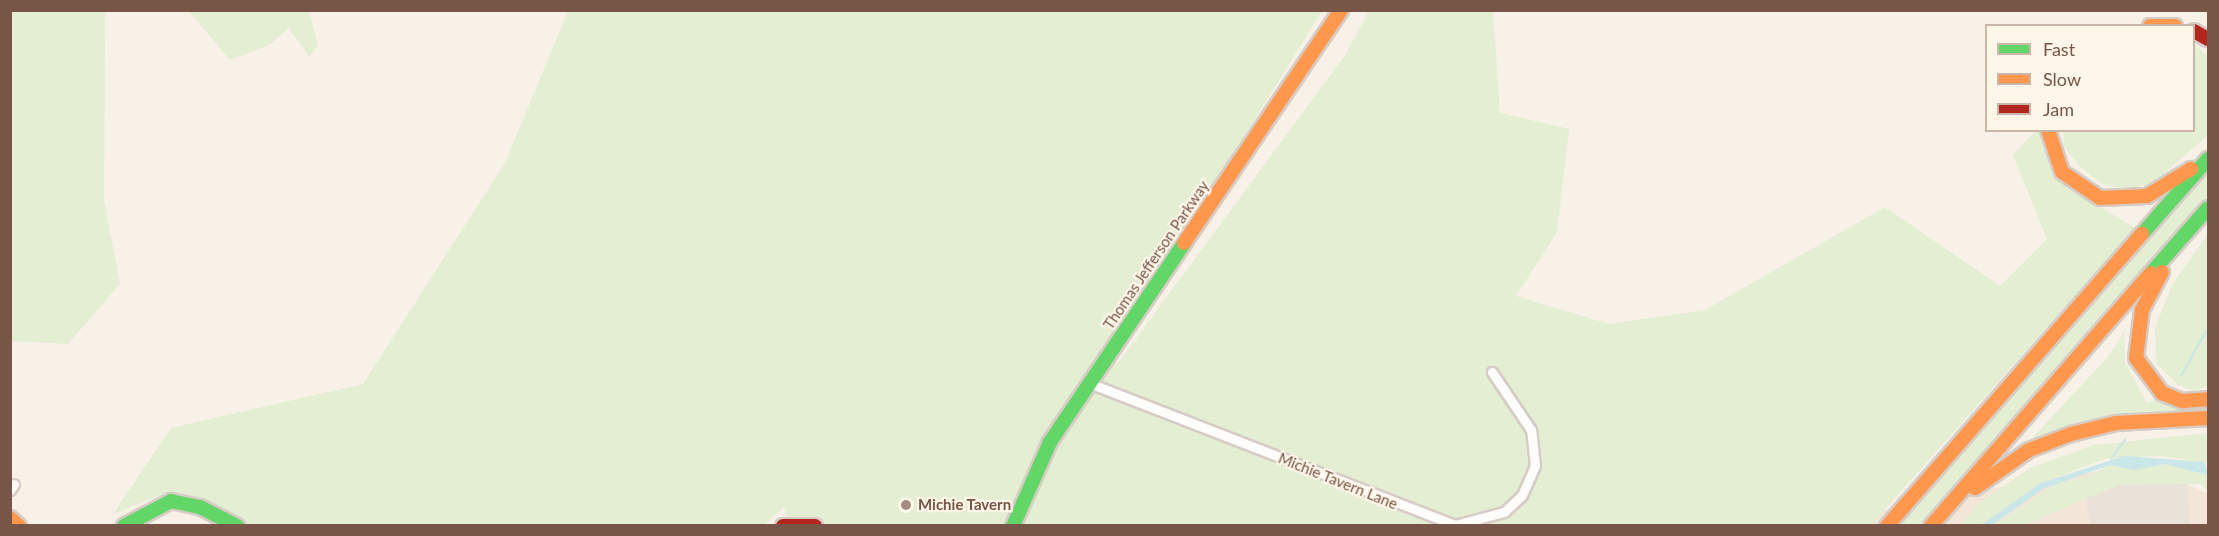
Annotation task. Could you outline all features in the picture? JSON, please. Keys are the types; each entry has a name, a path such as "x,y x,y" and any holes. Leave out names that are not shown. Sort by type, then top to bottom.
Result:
{"main road":[{"name":"Thomas Jefferson Parkway","path":"1013,525 1040,459 1089,382 1341,10"},
{"path":"2048,132 2055,160 2070,180 2111,201 2158,192 2208,158"},
{"path":"1887,525 2208,158"},
{"path":"1931,525 2208,208"},
{"path":"2197,221 2147,299 2134,348 2145,376 2162,393 2182,401 2208,399"},
{"path":"1939,525 1981,482 2044,443 2116,423 2208,418"},
{"path":"124,525 171,501 200,507 237,525"},
{"path":"10,518 19,525"},
{"path":"783,525 815,525"}],"street":[{"name":"Michie Tavern Lane","path":"1089,382 1443,524 1467,525 1491,519 1514,504 1535,466 1528,423 1492,372"}],"shaded area":[{"path":"2144,464 2208,494 2208,525 1826,526 1927,499"},
{"path":"2187,484 2190,525 2091,525 2085,497 2119,485"}],"green space":[{"path":"10,11 105,11 104,201 120,284 68,344 11,341"},
{"path":"189,11 309,11 318,45 309,57 289,28 269,45 230,60"},
{"path":"568,11 1322,11 1228,162 1093,361 1118,363 1346,54 1369,11 1493,11 1500,113 1569,129 1557,232 1516,296 1609,324 1705,310 1885,207 2000,286 2047,239 2013,155 2034,132 2040,132 2056,180 2135,228 1871,525 790,526 784,507 763,526 251,526 183,495 158,496 113,514 171,428 363,384 505,163"},
{"path":"2195,46 2208,56 2208,135 2154,182 2128,190 2102,184 2079,166 2064,147 2063,132 2195,132"},
{"path":"2208,172 2208,200 1926,525 1897,526"},
{"path":"2208,234 2208,386 2194,391 2178,385 2156,363 2155,328 2172,285"},
{"path":"2124,332 2125,362 2147,403 2157,399 2190,409 2208,407 2208,414 2040,442 2033,437 2107,358"},
{"path":"2208,433 2208,463 2160,456 2107,458 2041,483 1981,525 1959,526 1978,504 2030,468 2094,445"},
{"path":"2164,464 2208,475 2208,490 2200,484 2119,485 2024,525 1992,526 2060,482 2086,478 2110,465 2135,470"}],"water":[{"path":"2124,456 2205,462 2208,475 2164,464 2135,470 2110,465 2043,489 1992,525 1981,525 2041,483"}],"waterway":[{"path":"2181,376 2208,328"},
{"path":"2111,459 2125,440"}],"traffic: fast":[{"path":"2142,234 2208,159"},
{"path":"2151,273 2208,208"},
{"path":"1013,526 1050,442 1184,243"},
{"path":"124,526 171,501 200,507 237,526"}],"traffic: slow":[{"path":"1184,243 1341,10"},
{"path":"2049,132 2062,172 2100,198 2147,196 2191,169"},
{"path":"1887,526 2142,234"},
{"path":"2162,272 2142,310 2136,358 2162,393 2182,401 2208,399"},
{"path":"1931,526 2151,273"},
{"path":"1975,488 2029,450 2071,434 2116,423 2208,418"},
{"path":"10,518 19,526"}],"traffic: jam":[{"path":"2195,32 2208,39"},
{"path":"783,526 815,526"}],"place":[{"name":"Michie Tavern","path":"906,505"}]}
